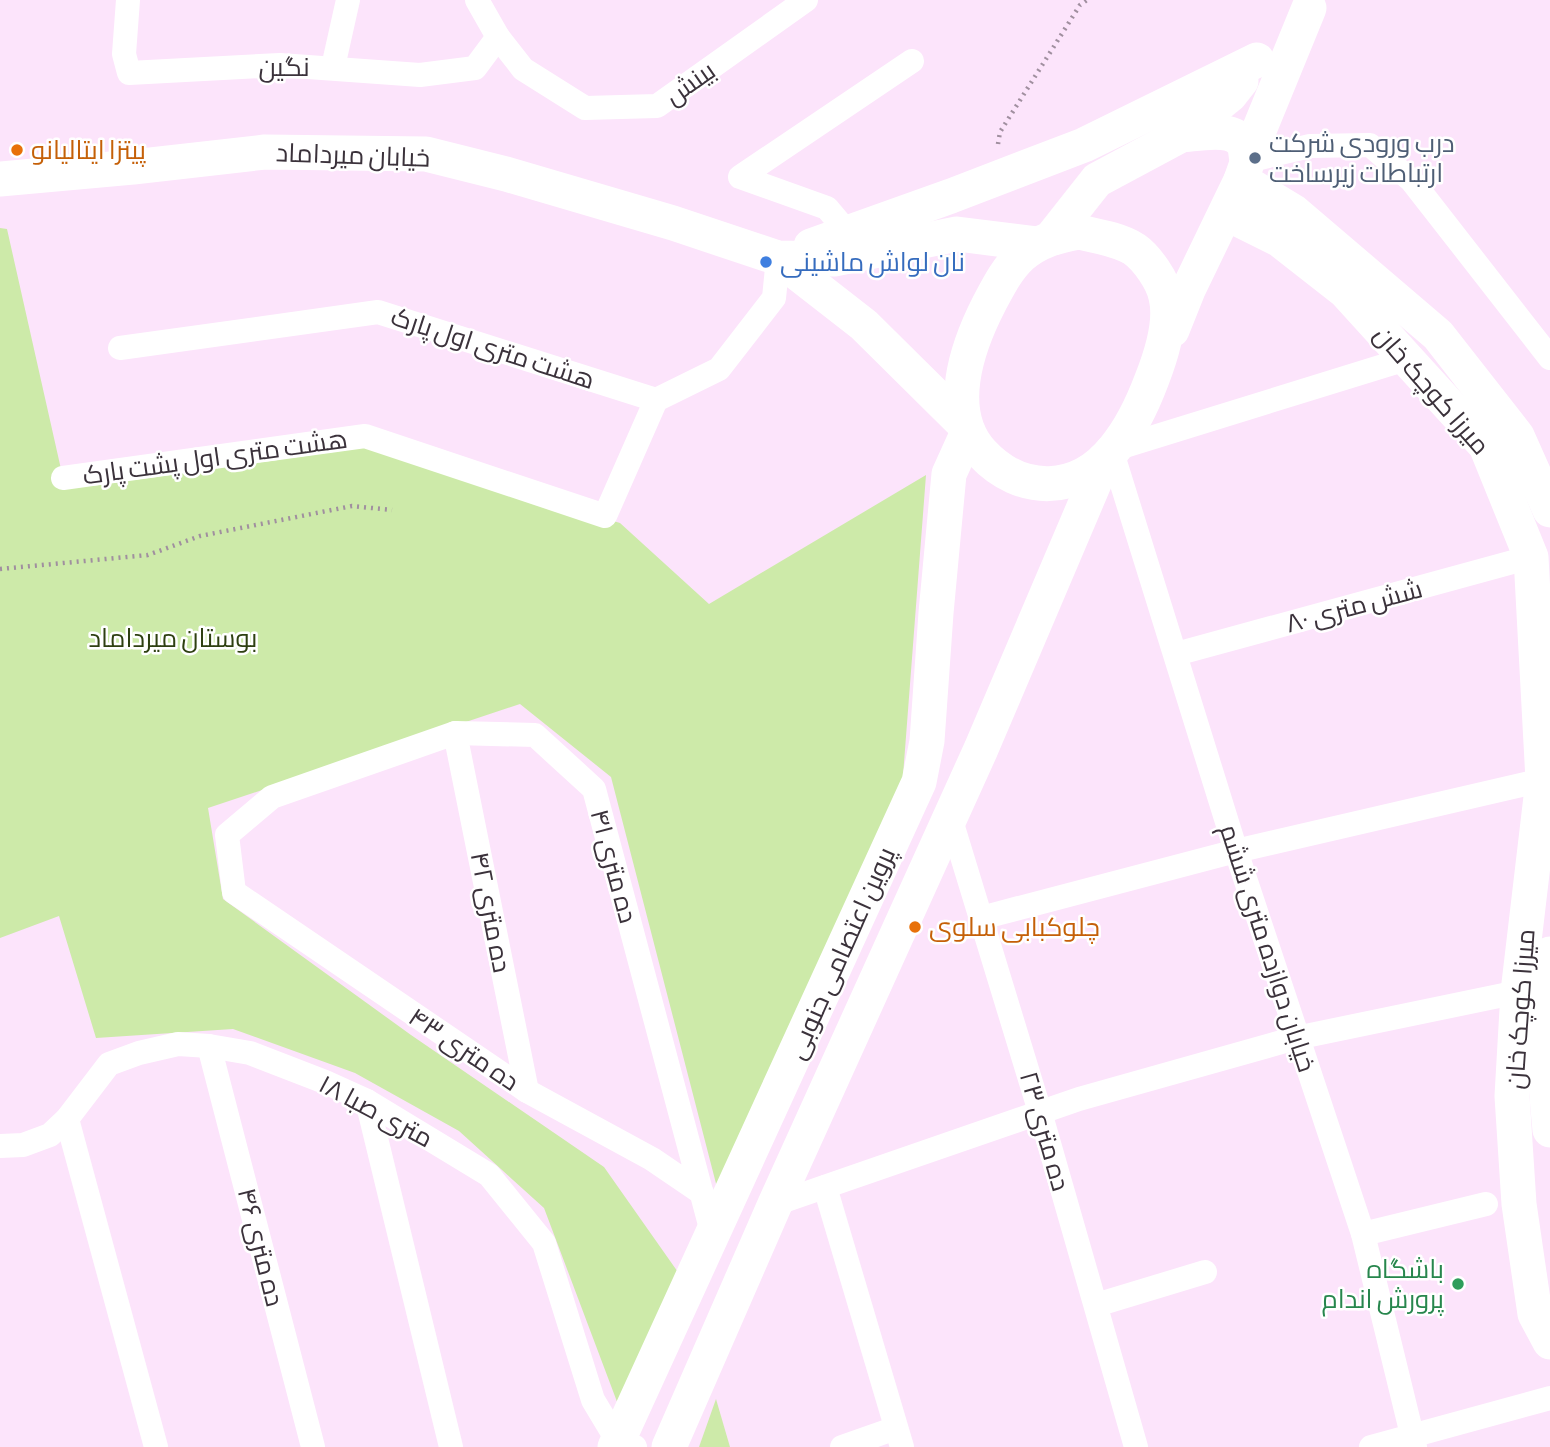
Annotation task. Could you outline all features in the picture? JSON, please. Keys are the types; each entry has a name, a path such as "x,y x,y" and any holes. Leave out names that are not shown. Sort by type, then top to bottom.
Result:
{"main road":[{"path":"966,428 962,381 981,320 1002,279 1021,257 1045,240 1097,180 1181,135 1230,95 1257,60 1313,4"},
{"path":"778,258 864,325 966,428 975,446 986,458 1008,474 1036,485 1065,482 1093,470 1110,453 1147,393 1188,290 1226,213 1313,4"},
{"path":"778,258 1084,145 1257,60"},
{"path":"1181,135 1212,133 1234,136 1244,144 1244,171"},
{"name":"خیابان میرداماد","path":"0,179 265,152 426,154 673,223 778,258"},
{"name":"میرزا کوچک خان","path":"1244,171 1438,335 1517,436 1550,510"},
{"name":"میرزا کوچک خان","path":"1226,213 1280,240 1345,291 1486,446 1531,557 1543,780 1518,992 1512,1096 1519,1204 1535,1314 1550,1342"},
{"path":"778,258 834,259 957,234 1045,240 1079,232 1106,238 1134,250 1155,272 1166,296 1166,328 1162,356"},
{"name":"پروین اعتصامی جنوبی","path":"622,1445 713,1236 919,782 927,741 949,474 966,428"},
{"name":"پروین اعتصامی جنوبی","path":"669,1447 1110,453"},
{"name":"میرزا کوچک خان","path":"1550,954 1545,988 1545,1085 1550,1130"}],"street":[{"name":"نگین","path":"128,0 124,54 129,73 280,65 420,75 475,68 498,37"},
{"path":"332,67 348,0"},
{"name":"بینش","path":"477,0 498,37 523,69 585,108 657,106 806,0"},
{"path":"848,233 827,208 740,177 912,61"},
{"path":"1244,171 1310,145 1370,145 1412,181 1550,358"},
{"path":"656,400 719,369 774,298 778,258"},
{"name":"هشت متری اول پارک","path":"120,348 378,312 656,400"},
{"path":"1110,453 1406,359"},
{"name":"هشت متری اول پشت پارک","path":"63,478 365,436 605,516 656,400"},
{"name":"خیابان دوازده متری ششم","path":"1110,453 1296,1038 1363,1234 1414,1441"},
{"name":"شش متری ۸۰","path":"1176,654 1531,557"},
{"name":"ده متری ۴۱","path":"234,892 227,835 272,797 454,733 535,735 594,789 713,1236"},
{"name":"ده متری ۴۲","path":"454,733 527,1091"},
{"path":"981,918 1236,851 1543,780"},
{"name":"ده متری ۲۳","path":"950,817 1040,1112 1136,1447"},
{"name":"ده متری ۴۳","path":"234,892 527,1091 652,1159 702,1193"},
{"path":"775,1204 1040,1112 1296,1038 1518,992"},
{"name":"متری صبا ۱۸","path":"0,1146 23,1145 50,1135 67,1119 109,1064 139,1053 178,1044 250,1053 367,1101 489,1175 544,1243 593,1400 622,1445"},
{"name":"ده متری ۴۶","path":"209,1046 313,1447"},
{"path":"367,1101 451,1447"},
{"path":"67,1119 156,1447"},
{"path":"825,1187 899,1438 842,1447"},
{"path":"1363,1234 1486,1204"},
{"path":"1096,1305 1205,1272"},
{"path":"1371,1447 1414,1441 1550,1398"}],"path":[{"path":"993,180 1000,132 1080,5 1087,0"},
{"path":"0,569 148,555 200,536 352,506 392,510"}],"green space":[{"name":"بوستان میرداماد","path":"0,228 7,229 63,478 358,443 620,523 709,604 926,475 900,815 720,1199 611,777 520,704 208,808 223,899 411,1035 604,1167 680,1275 619,1407 544,1208 459,1131 355,1073 233,1029 96,1038 59,916 0,938"},
{"path":"716,1399 730,1447 699,1447"}],"place":[{"name":"پیتزا ایتالیانو","path":"17,150"},
{"name":"درب ورودی شرکت ارتباطات زیرساخت","path":"1255,158"},
{"name":"نان لواش ماشینی","path":"766,262"},
{"name":"چلوکبابی سلوی","path":"915,927"},
{"name":"باشگاه پرورش اندام","path":"1458,1284"}]}
